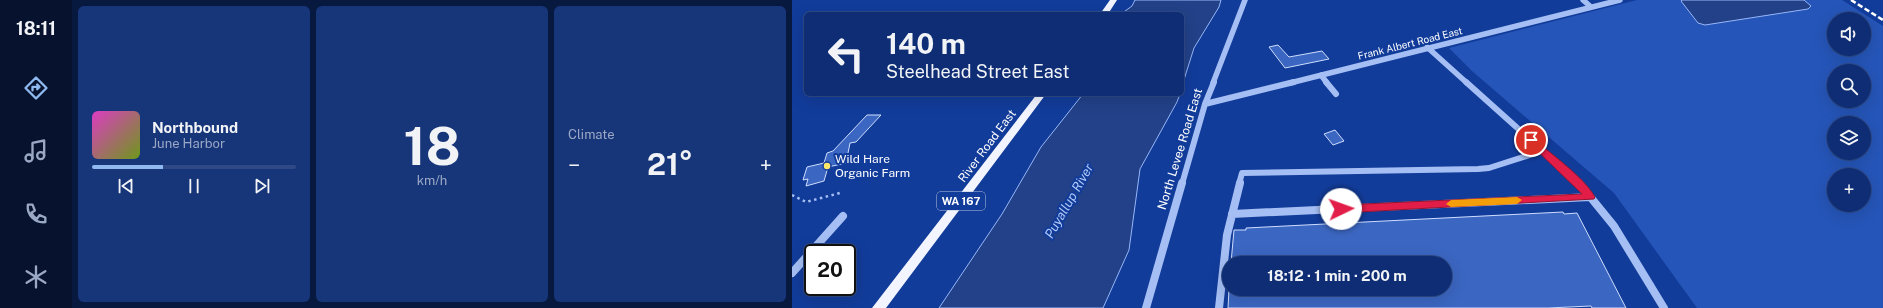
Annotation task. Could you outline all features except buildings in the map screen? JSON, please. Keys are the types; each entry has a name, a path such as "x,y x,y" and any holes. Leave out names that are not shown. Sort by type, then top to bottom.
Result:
{"main road":[{"path":"1105,12 1114,0"},
{"name":"River Road East","path":"879,308 1040,96"}],"street":[{"name":"North Levee Road East","path":"1146,308 1205,104 1245,0"},
{"path":"1583,0 1590,7"},
{"name":"Frank Albert Road East","path":"1205,104 1427,47 1620,0"},
{"path":"1427,47 1580,184 1632,252 1664,308"},
{"path":"1321,75 1336,94"},
{"path":"1219,308 1227,235 1242,173 1478,169 1489,168 1542,151"},
{"path":"1232,214 1590,197"},
{"path":"792,273 844,216"}],"path":[{"path":"792,196 796,196 806,202 826,198 840,192"}],"shaded area":[{"path":"1637,0 1842,0 1861,12 1827,12 1827,56 1871,56 1871,18 1883,26 1883,308 1697,308 1614,193 1472,71 1449,48"}],"water":[{"path":"1135,0 1221,0 1219,7 1194,48 1184,80 1184,12 1124,12 1132,6"},
{"path":"1804,0 1811,6 1808,9 1705,25 1698,23 1681,1"},
{"name":"Puyallup River","path":"1081,96 1179,96 1140,169 1129,250 1103,308 939,308 1002,214 1041,147"}],"railway":[{"path":"1851,0 1883,20"}],"slow traffic":[{"path":"1451,204 1517,200"}],"place":[{"name":"Wild Hare Organic Farm","path":"827,166"}],"route":[{"path":"1341,209 1590,197 1580,184 1531,140"}]}
